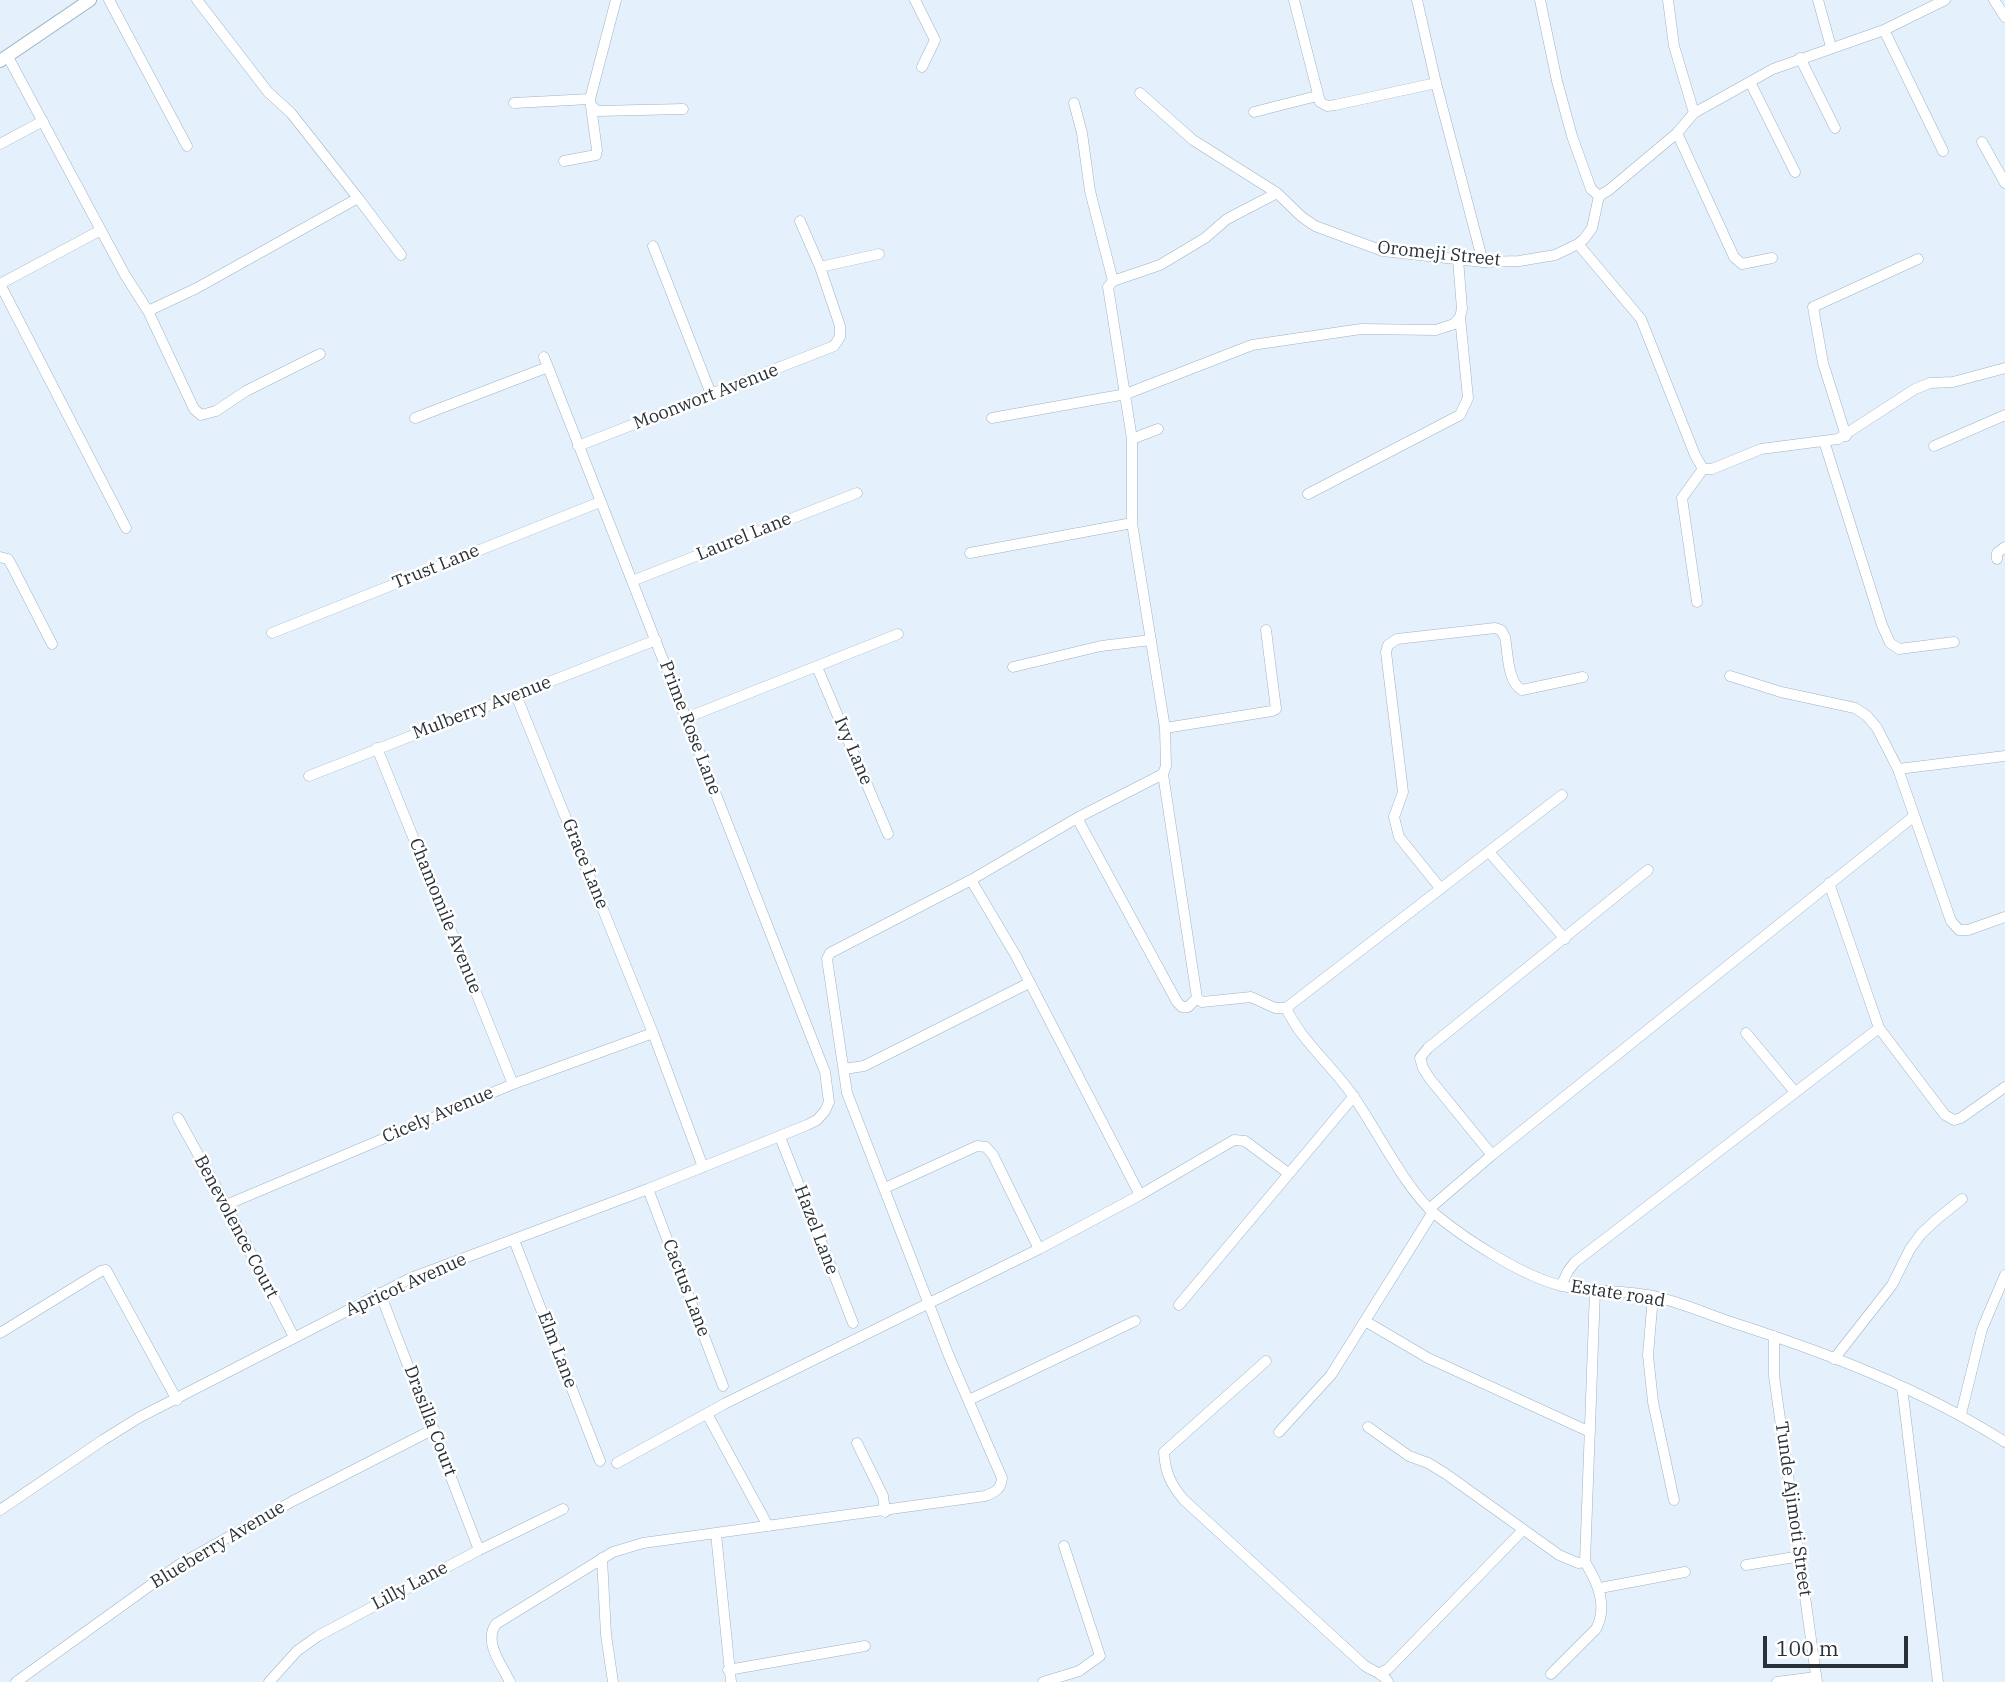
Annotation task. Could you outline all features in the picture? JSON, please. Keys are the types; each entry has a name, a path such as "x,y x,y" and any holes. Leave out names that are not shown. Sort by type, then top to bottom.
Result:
{"street":[{"path":"90,0 4,59 43,121 135,294 148,311 194,409 201,415 216,411 246,391 320,354"},
{"path":"109,0 187,146"},
{"path":"197,0 268,92 291,113 401,255"},
{"path":"564,161 596,156 591,103 616,0"},
{"path":"915,0 935,40 922,67"},
{"path":"1294,0 1320,102 1327,106 1335,105 1436,83"},
{"path":"1417,0 1483,262"},
{"path":"1540,0 1572,136 1591,190 1599,195"},
{"path":"1668,0 1674,46 1694,113"},
{"path":"1818,0 1831,47"},
{"path":"1599,195 1609,190 1677,133 1694,113 1800,58 1884,30 1945,0"},
{"path":"1994,0 2005,17"},
{"path":"1884,30 1943,151"},
{"path":"1800,58 1835,128"},
{"path":"1750,82 1795,172"},
{"name":"Oromeji Street","path":"1140,93 1193,140 1277,193 1315,226 1383,251 1483,262 1519,261 1555,255 1578,244"},
{"path":"1254,112 1317,96"},
{"path":"514,103 591,103"},
{"path":"591,103 597,111 683,108"},
{"path":"1074,103 1082,133 1090,191 1113,281"},
{"path":"0,144 43,121"},
{"path":"1677,133 1734,257 1742,264 1772,258"},
{"path":"1982,142 2005,183"},
{"path":"1277,193 1227,219 1205,238 1160,265 1113,281 1108,287 1132,439 1132,523 1165,728 1166,766 1163,774 1198,998 1202,1002 1251,997 1275,1009 1286,1008 1562,795"},
{"path":"1599,195 1592,228 1578,244 1641,319 1703,469"},
{"path":"148,311 197,288 358,198"},
{"path":"800,221 820,267 879,254"},
{"path":"101,230 0,285 126,528"},
{"path":"653,246 711,394"},
{"path":"1308,494 1460,415 1468,398 1460,317 1462,309 1458,259"},
{"path":"1846,436 1823,363 1813,307 1918,259"},
{"name":"Moonwort Avenue","path":"578,446 834,346 840,337 840,326 820,267"},
{"path":"992,418 1126,394 1252,345 1361,329 1436,330 1454,324 1460,317"},
{"name":"Prime Rose Lane","path":"415,418 546,362 825,1072 829,1102"},
{"path":"1703,469 1712,469 1761,450 1846,436 1915,388 1930,383 1953,382 2005,368"},
{"path":"1934,446 2005,415"},
{"path":"1132,439 1158,429"},
{"path":"1824,441 1890,643 1899,649 1954,642"},
{"path":"1697,602 1685,534 1682,498 1703,469"},
{"name":"Laurel Lane","path":"632,581 857,492"},
{"name":"Trust Lane","path":"272,633 600,502"},
{"path":"970,553 1132,523"},
{"path":"1997,559 1997,553 2005,547"},
{"path":"0,557 8,559 52,644"},
{"path":"1441,889 1399,837 1395,828 1394,817 1403,792 1386,652 1388,645 1397,639 1495,628 1501,630 1505,637 1513,680 1522,690 1583,677"},
{"path":"1165,728 1276,709 1266,630"},
{"path":"685,718 898,634"},
{"name":"Mulberry Avenue","path":"309,776 656,640"},
{"path":"1013,667 1101,646 1151,640"},
{"name":"Ivy Lane","path":"817,667 888,834"},
{"path":"1730,676 1781,692 1855,708 1867,716 1877,728 1898,769 1951,921 1959,929 1968,930 2005,917"},
{"name":"Grace Lane","path":"516,695 653,1033 703,1167"},
{"name":"Chamomile Avenue","path":"377,748 513,1084"},
{"path":"1898,769 2005,756"},
{"path":"510,1682 490,1642 496,1624 602,1558 629,1546 985,1496 1001,1487 1003,1478 949,1356 847,1093 827,959 830,953 971,880 1077,818 1163,774"},
{"path":"1279,1432 1331,1375 1431,1211 1492,1155 1913,817"},
{"path":"1077,818 1177,1003 1188,1007 1198,998"},
{"path":"1489,852 1564,939"},
{"path":"1492,1155 1430,1079 1420,1058 1428,1048 1648,870"},
{"path":"971,880 1016,956 1140,1195"},
{"path":"1829,883 1879,1028 1945,1115 1954,1120 1961,1118 2005,1087"},
{"path":"844,1069 864,1066 1029,983"},
{"name":"Estate road","path":"1286,1008 1296,1028 1337,1073 1410,1184 1431,1211 1502,1259 1561,1286 1653,1296 1774,1336 1902,1387 1961,1414 2005,1442"},
{"path":"1561,1286 1575,1262 1879,1028"},
{"name":"Cicely Avenue","path":"226,1205 513,1084 653,1033"},
{"path":"1746,1033 1795,1093"},
{"path":"1179,1305 1353,1096"},
{"name":"Apricot Avenue","path":"0,1510 140,1417 380,1293 411,1278 780,1137 817,1120 829,1102"},
{"name":"Benevolence Court","path":"178,1118 294,1337"},
{"name":"Hazel Lane","path":"780,1137 853,1323"},
{"path":"617,1463 707,1414 1039,1249 1140,1195 1234,1140 1245,1141 1288,1173"},
{"path":"885,1188 977,1146 986,1147 993,1155 1039,1249"},
{"name":"Cactus Lane","path":"648,1189 723,1386"},
{"path":"1834,1359 1892,1285 1910,1249 1921,1234 1962,1199"},
{"name":"Elm Lane","path":"514,1240 600,1461"},
{"path":"0,1333 41,1306 106,1270 177,1399"},
{"path":"1961,1414 1982,1329 2005,1276"},
{"path":"1551,1674 1596,1629 1600,1620 1600,1588 1585,1562 1595,1290"},
{"name":"Drasilla Court","path":"380,1293 479,1550"},
{"path":"1653,1296 1648,1355 1653,1402 1674,1500"},
{"path":"970,1400 1135,1321"},
{"path":"1365,1321 1428,1358 1590,1432"},
{"name":"Tunde Ajimoti Street","path":"1774,1336 1774,1376 1817,1679"},
{"path":"1266,1361 1164,1452 1165,1466 1170,1481 1184,1500 1364,1665 1386,1679 1388,1669 1523,1530"},
{"path":"1902,1387 1938,1682"},
{"path":"707,1414 768,1526"},
{"path":"1368,1427 1409,1456 1446,1474 1570,1561 1585,1562"},
{"name":"Blueberry Avenue","path":"16,1682 180,1564 282,1507 434,1429"},
{"path":"857,1443 883,1496 885,1511"},
{"name":"Lilly Lane","path":"270,1682 297,1651 318,1636 479,1550 563,1509"},
{"path":"716,1534 731,1682"},
{"path":"1043,1682 1079,1671 1100,1656 1064,1546"},
{"path":"1746,1565 1801,1556"},
{"path":"602,1558 606,1635 613,1682"},
{"path":"1600,1588 1685,1572"},
{"path":"728,1670 865,1646"},
{"path":"1777,1682 1817,1679"}]}
